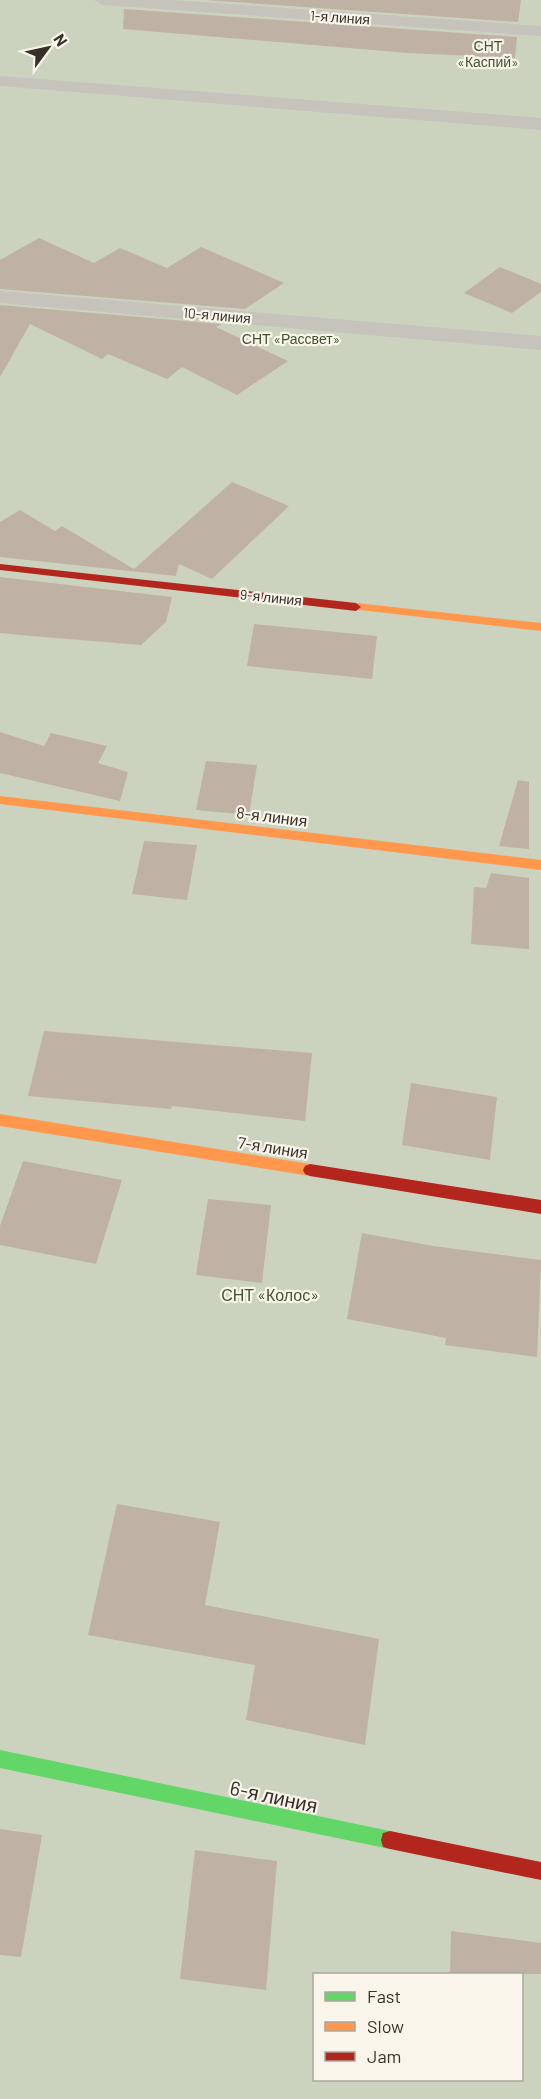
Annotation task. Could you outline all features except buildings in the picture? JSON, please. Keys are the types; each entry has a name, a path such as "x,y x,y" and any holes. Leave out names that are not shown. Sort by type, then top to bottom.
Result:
{"street":[{"name":"1-я линия","path":"102,0 541,31"},
{"path":"0,81 541,124"},
{"name":"10-я линия","path":"0,297 541,344"},
{"name":"9-я линия","path":"0,567 541,627"},
{"name":"8-я линия","path":"0,800 541,865"},
{"name":"7-я линия","path":"0,1120 541,1207"},
{"name":"6-я линия","path":"0,1758 541,1871"}],"green space":[{"name":"СНТ «Колос»","path":"0,0 541,0 541,2099 0,2099"}],"traffic: fast":[{"path":"0,1759 390,1840"}],"traffic: slow":[{"path":"356,607 541,627"},
{"path":"0,800 541,865"},
{"path":"0,1120 310,1170"}],"traffic: jam":[{"path":"0,567 356,607"},
{"path":"310,1170 541,1207"},
{"path":"390,1840 541,1871"}],"park label":[{"name":"СНТ «Каспий»","path":"488,54"},
{"name":"СНТ «Рассвет»","path":"291,338"}]}
